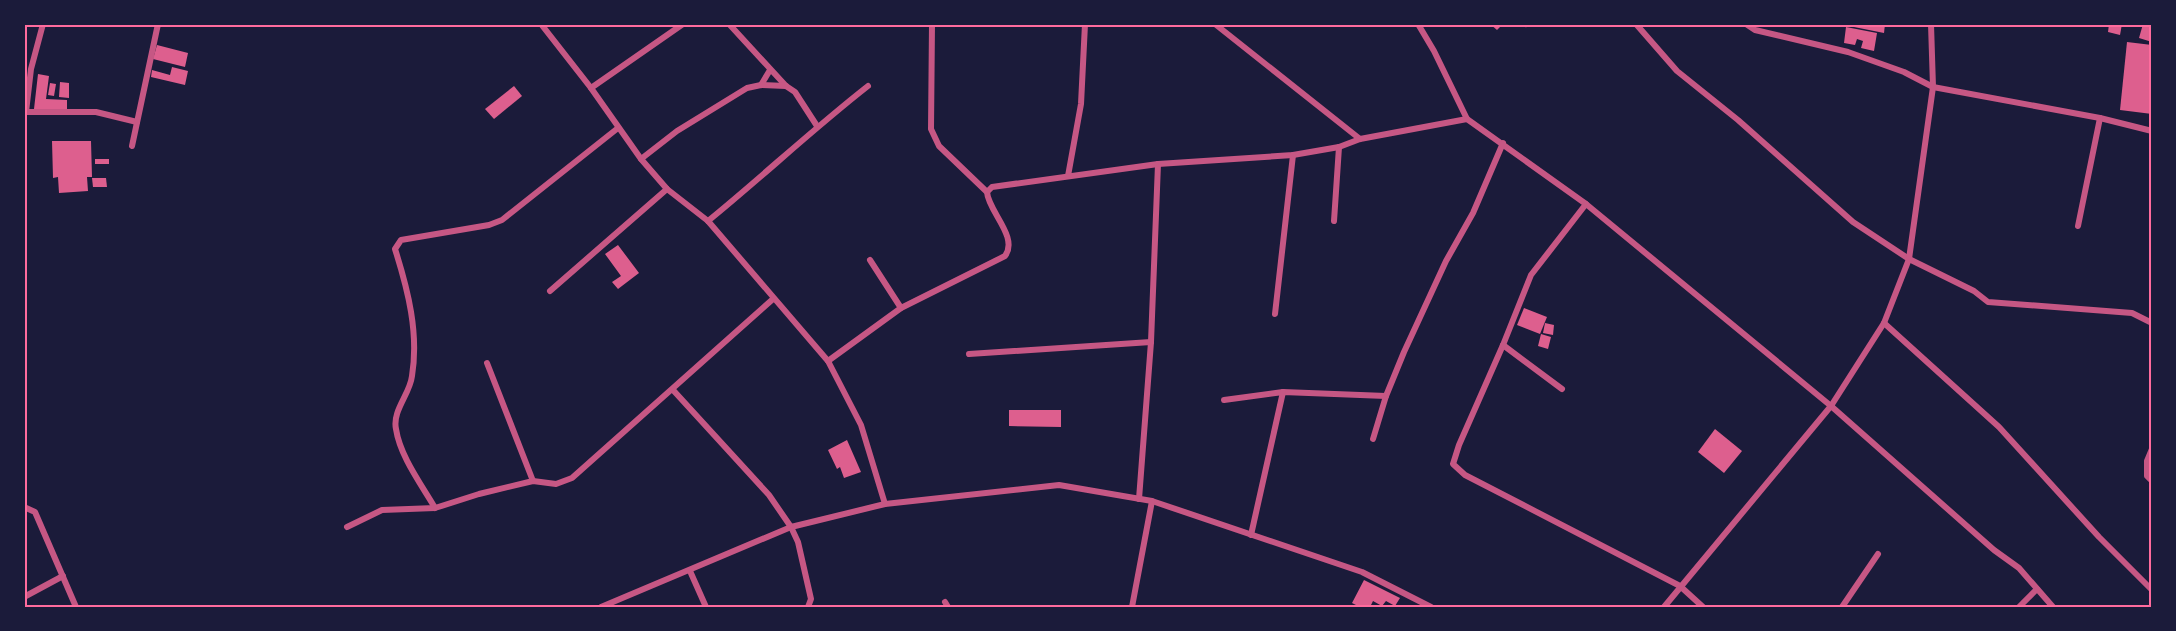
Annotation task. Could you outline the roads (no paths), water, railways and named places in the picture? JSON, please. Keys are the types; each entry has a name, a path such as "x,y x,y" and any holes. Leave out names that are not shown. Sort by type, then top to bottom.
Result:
{"street":[{"path":"43,24 27,69 25,112 96,112 137,122"},
{"path":"132,146 158,24"},
{"path":"541,24 591,88 641,159 667,189 708,221 828,361 861,425 885,504"},
{"path":"669,24 674,30"},
{"path":"591,88 683,24"},
{"path":"729,24 770,70 795,92 817,126"},
{"path":"932,24 931,129 939,146 987,192"},
{"path":"1068,176 1081,104 1085,24"},
{"path":"1215,24 1360,139"},
{"path":"1418,24 1434,51 1467,119 1586,204 1831,406 1994,550 2019,568 2053,607"},
{"path":"1636,24 1677,72 1738,120 1853,222 1909,259 1974,291 1988,302 2132,313 2152,323"},
{"path":"1746,24 1755,30 1848,51 1904,72 1933,87 2100,118 2152,131"},
{"path":"1664,607 1831,406 1884,323 1909,259 1933,87 1931,24"},
{"path":"761,85 770,70"},
{"path":"641,159 677,131 747,88 761,85 786,86"},
{"path":"708,221 766,174 817,126 868,86"},
{"path":"2078,226 2100,118"},
{"path":"828,361 901,308 1005,256 1009,244 1002,225 987,198 987,192 992,187 1158,164 1293,154 1339,147 1360,139 1467,119"},
{"path":"435,508 409,466 395,428 399,410 412,379 415,342 406,285 395,249 401,240 489,225 502,220 618,128"},
{"path":"1373,439 1386,396 1446,261 1473,213 1503,143"},
{"path":"1334,221 1339,147"},
{"path":"1275,314 1293,154"},
{"path":"1139,499 1151,342 1158,164"},
{"path":"550,291 667,189"},
{"path":"1586,204 1531,275 1453,464 1465,475 1680,586 1703,607"},
{"path":"870,260 901,308"},
{"path":"347,527 382,510 435,508 479,494 533,481 556,484 572,478 773,299"},
{"path":"1884,323 1999,427 2099,537 2152,590"},
{"path":"969,354 1151,342"},
{"path":"1503,345 1562,389"},
{"path":"487,363 533,481"},
{"path":"673,390 769,495 791,527 798,542 811,599 808,607"},
{"path":"1224,400 1283,392 1386,396"},
{"path":"1251,535 1283,392"},
{"path":"2152,449 2147,462 2147,476 2152,481"},
{"path":"601,607 791,527 885,504 1059,485 1152,501 1362,572 1431,607"},
{"path":"1132,607 1152,501"},
{"path":"24,507 35,512 76,607"},
{"path":"1842,607 1878,554"},
{"path":"690,571 706,607"},
{"path":"24,597 63,576"},
{"path":"2019,607 2037,589"}]}
